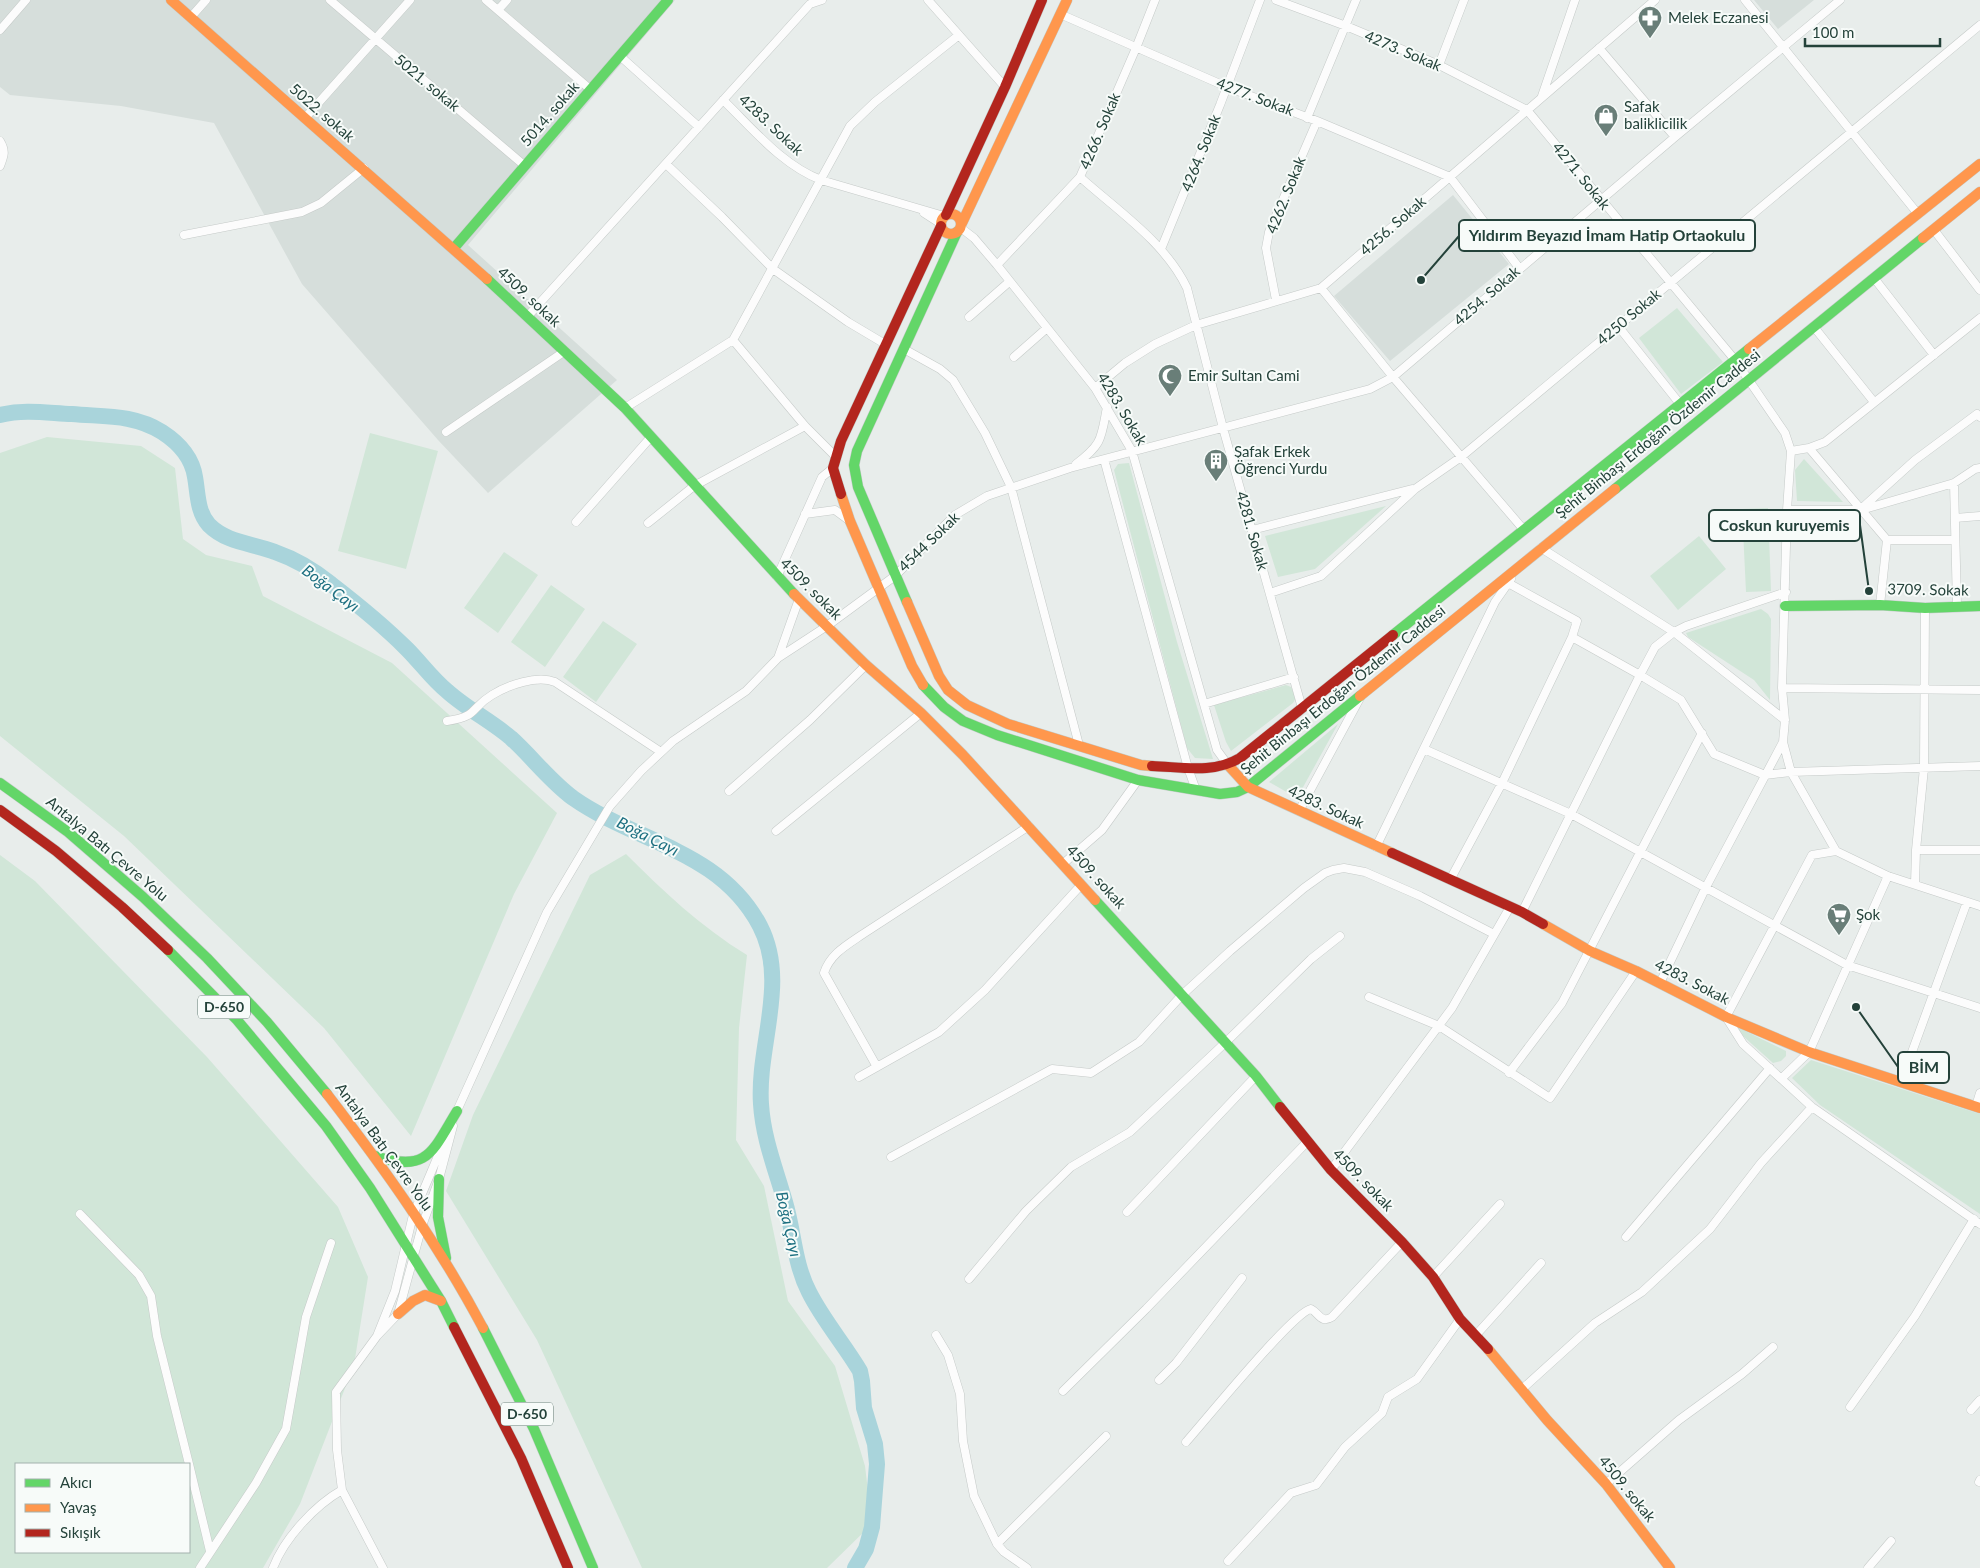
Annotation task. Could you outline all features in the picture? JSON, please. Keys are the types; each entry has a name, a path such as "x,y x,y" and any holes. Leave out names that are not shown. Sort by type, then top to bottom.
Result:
{"main road":[{"name":"5022. sokak","path":"171,0 454,248"},
{"name":"5014. sokak","path":"454,248 668,0"},
{"name":"Şehit Binbaşı Erdoğan Özdemir Caddesi","path":"1042,0 1005,87 885,344 835,456 833,468 850,521 878,588 912,666 926,690 963,721 997,735 1138,780 1220,794 1237,792 1248,787 1980,192"},
{"name":"Şehit Binbaşı Erdoğan Özdemir Caddesi","path":"1067,0 857,451 854,465 858,487 895,576 939,676 948,690 967,705 1008,724 1141,765 1209,769 1228,765 1240,758 1980,164"},
{"path":"950,214 957,215 960,228 947,233 943,220 950,214"},
{"name":"4509. sokak","path":"454,248 625,408 777,577 866,665 921,713 1064,863 1081,885 1256,1076 1307,1142 1433,1277 1460,1319 1606,1484 1670,1568"},
{"name":"3709. Sokak","path":"1785,606 1880,605 1925,608 1980,606"},
{"name":"4283. Sokak","path":"1228,765 1248,787 1522,912 1590,951 1636,971 1726,1017 1809,1052 1978,1107"},
{"name":"Antalya Batı Çevre Yolu","path":"0,783 75,838 194,944 256,1009 341,1110 375,1156 422,1226 513,1384 593,1568"},
{"name":"D-650","path":"0,810 56,851 122,907 237,1020 326,1126 370,1188 406,1244"},
{"path":"375,1156 392,1163 408,1164 419,1162 430,1154 457,1111"},
{"path":"439,1179 438,1217 447,1267"},
{"path":"406,1244 441,1301 521,1458 568,1568"},
{"path":"398,1314 413,1301 425,1295 441,1301"}],"street":[{"path":"0,30 26,0"},
{"path":"191,17 206,0"},
{"name":"5021. sokak","path":"330,0 525,166"},
{"path":"305,118 410,0"},
{"path":"486,0 591,90"},
{"path":"498,10 507,0"},
{"path":"528,316 699,127 808,2 822,0"},
{"path":"928,0 1005,87"},
{"name":"4266. Sokak","path":"996,265 1080,177 1155,0"},
{"name":"4264. Sokak","path":"1161,249 1260,0"},
{"name":"4273. Sokak","path":"1276,0 1346,26 1439,65 1527,110"},
{"path":"1308,118 1356,0"},
{"path":"1439,65 1464,0"},
{"path":"1541,98 1575,0"},
{"name":"4256. Sokak","path":"1095,388 1125,363 1155,344 1196,325 1322,288 1655,0"},
{"path":"1745,0 1918,214"},
{"name":"4254. Sokak","path":"1070,468 1370,389 1393,377 1675,137 1840,0"},
{"name":"4277. Sokak","path":"1060,14 1227,87 1317,121 1450,177"},
{"name":"4250 Sokak","path":"1270,593 1321,576 1415,489 1461,457 1980,25"},
{"path":"625,408 733,340 850,126 875,102 959,35"},
{"path":"1599,48 1675,137"},
{"path":"620,56 699,127"},
{"name":"4283. Sokak","path":"723,100 790,164 805,174 914,207 943,220"},
{"name":"4271. Sokak","path":"1527,110 1736,360 1785,433 1791,451"},
{"name":"4262. Sokak","path":"1276,300 1266,248 1269,232 1317,121"},
{"path":"0,141 4,148 0,166"},
{"path":"666,164 773,269 848,322 885,344"},
{"path":"184,235 302,212 321,203 364,168"},
{"name":"4281. Sokak","path":"1080,177 1161,249 1178,270 1187,288 1223,428 1302,708"},
{"path":"1450,177 1520,269"},
{"name":"4283. Sokak","path":"960,228 974,238 1095,388 1132,451 1217,750 1228,765"},
{"path":"1934,230 1980,290"},
{"path":"1874,278 1934,355"},
{"path":"969,317 1009,282"},
{"path":"1322,288 1393,377 1524,530"},
{"path":"1980,318 1825,442 1809,448 1791,451 1787,510 1782,688 1785,720 1783,742 1791,772 1836,851 1888,876 1980,906"},
{"path":"1618,326 1680,404"},
{"path":"1814,327 1874,402"},
{"path":"1014,357 1047,328"},
{"path":"733,340 805,426 835,456"},
{"path":"904,349 940,369 953,380 985,433 1011,487 1079,745"},
{"path":"446,432 565,351"},
{"path":"1070,468 1090,454 1100,442 1107,407"},
{"path":"1861,510 1915,460 1978,414 1980,416"},
{"path":"648,522 694,486 805,426"},
{"path":"576,522 651,437"},
{"path":"1809,448 1887,540 1880,605"},
{"path":"1104,458 1188,768 1196,790"},
{"path":"777,577 822,477 833,468"},
{"name":"4544 Sokak","path":"778,658 827,626 895,576 955,515 987,496 1070,468"},
{"path":"1787,510 1861,510 1954,483 1975,469 1980,468"},
{"path":"1954,483 1957,606"},
{"path":"1252,530 1415,489"},
{"path":"805,514 835,510 850,521"},
{"path":"1955,518 1980,516"},
{"path":"1887,540 1955,540"},
{"path":"1541,548 1674,632 1785,720"},
{"path":"1376,847 1495,602 1520,565"},
{"path":"1450,880 1502,783 1572,637 1577,621 1508,583"},
{"path":"1522,912 1655,648 1674,632 1686,626 1786,592"},
{"path":"378,1336 395,1291 414,1215 457,1111 547,912 610,806 641,771 673,741 746,691 778,658 799,599"},
{"path":"1915,884 1916,850 1924,768 1925,608"},
{"path":"1572,637 1681,700 1714,754 1765,775 1791,772 1980,766"},
{"path":"729,791 810,720 866,665"},
{"path":"1204,704 1294,677"},
{"path":"447,721 462,719 471,715 492,694 527,680 539,678 550,680 661,752"},
{"path":"1782,688 1980,690"},
{"path":"1299,811 1363,693"},
{"path":"776,831 921,713"},
{"path":"1509,1073 1562,1003 1702,733"},
{"path":"1660,983 1706,888 1783,742"},
{"path":"1424,749 1572,814 1847,965 1980,1008"},
{"path":"1064,863 1102,830 1138,780"},
{"path":"877,1067 824,973 828,961 863,934 1029,826"},
{"path":"1916,850 1980,850"},
{"path":"1836,851 1812,855 1726,1017 1744,1044 1812,1107 1977,1222 1916,1316 1850,1407"},
{"path":"891,1157 1052,1069 1091,1073 1139,1042 1182,994 1284,904 1315,880 1334,870 1344,868 1365,872 1420,896 1494,934"},
{"path":"1782,1078 1809,1052 1888,876"},
{"path":"859,1077 939,1032 985,990 1081,885"},
{"path":"1901,1082 1967,902"},
{"path":"1332,1170 1452,1008 1510,907"},
{"path":"969,1279 1026,1211 1071,1167 1130,1132 1311,960 1340,936"},
{"path":"1369,997 1439,1026 1550,1098 1636,971"},
{"path":"1626,1237 1770,1068"},
{"path":"1127,1212 1256,1076"},
{"path":"1978,1107 1980,1093"},
{"path":"1521,1390 1595,1323 1642,1292 1710,1229 1761,1163 1812,1107"},
{"path":"383,1568 342,1490 337,1450 336,1392 378,1336 398,1314 422,1226 439,1179 457,1111"},
{"path":"1063,1390 1146,1309 1307,1142"},
{"path":"1433,1277 1500,1204"},
{"path":"80,1214 139,1275 151,1296 157,1336 189,1463"},
{"path":"1186,1442 1274,1340 1299,1315 1306,1309 1310,1309 1322,1320 1332,1317 1402,1242"},
{"path":"200,1568 256,1483 286,1429 306,1317 331,1243"},
{"path":"1476,1335 1541,1263"},
{"path":"1159,1380 1176,1363 1242,1278"},
{"path":"1228,1561 1292,1493 1316,1485 1345,1447 1382,1413 1388,1397 1416,1379 1460,1319"},
{"path":"936,1335 948,1355 960,1394 963,1441 974,1496 997,1544 1004,1552 1026,1568"},
{"path":"1606,1484 1680,1420 1742,1374 1772,1347"},
{"path":"1971,1410 1980,1400"},
{"path":"997,1544 1106,1436"},
{"path":"190,1468 210,1551"},
{"path":"273,1568 277,1558 304,1520 342,1490"},
{"path":"1868,1568 1891,1541"}],"shaded area":[{"path":"0,0 675,0 468,245 617,380 488,493 438,440 302,284 214,123 121,106 10,95 0,87"},
{"path":"1754,0 1814,0 1778,29"},
{"path":"1453,195 1509,264 1390,361 1334,296"}],"green space":[{"path":"1677,308 1723,362 1681,394 1639,338"},
{"path":"370,433 438,451 406,569 338,551"},
{"path":"47,437 141,446 175,468 183,539 206,555 252,566 263,596 392,663 557,813 514,894 411,1136 324,1028 124,836 0,736 0,453"},
{"path":"1804,459 1843,502 1797,501 1795,470"},
{"path":"1129,463 1177,642 1213,759 1195,758 1187,748 1114,470 1118,464"},
{"path":"1386,506 1315,569 1278,577 1265,536"},
{"path":"1768,508 1771,591 1746,592 1742,509"},
{"path":"1699,536 1726,569 1678,610 1650,576"},
{"path":"504,552 538,575 498,633 464,608"},
{"path":"551,585 585,609 545,667 511,642"},
{"path":"1761,609 1771,619 1770,700 1754,680 1688,637 1686,633"},
{"path":"603,621 637,644 596,702 563,677"},
{"path":"1286,685 1291,687 1296,698 1293,703 1231,751 1226,742 1214,705"},
{"path":"1338,724 1297,798 1269,782"},
{"path":"626,854 683,908 714,933 747,955 739,1028 736,1140 764,1186 788,1301 835,1366 865,1466 872,1524 827,1568 642,1568 537,1340 446,1191 473,1115 590,875"},
{"path":"0,855 35,881 207,1057 338,1207 368,1277 354,1365 300,1504 263,1568 0,1568"},
{"path":"1737,1027 1786,1051 1786,1056 1781,1061 1773,1063 1743,1036"},
{"path":"1811,1060 1980,1114 1980,1214 1820,1105 1792,1078"}],"waterway":[{"name":"Boğa Çayı","path":"0,415 36,412 118,417 140,422 162,432 174,441 188,457 195,477 202,514 209,525 216,531 232,539 282,555 318,574 389,632 447,691 511,738 573,798 598,813 676,850 700,864 723,880 743,901 760,926 768,947 772,969 770,1014 761,1082 762,1117 767,1142 788,1213 800,1270 809,1292 860,1371 864,1408 875,1444 877,1464 872,1527 866,1549 855,1568"}],"traffic: fast":[{"path":"454,248 668,0"},
{"path":"907,602 858,487 854,465 857,451 957,232"},
{"path":"1615,489 1923,238"},
{"path":"487,279 625,408 794,594"},
{"path":"1393,635 1749,349"},
{"path":"1785,606 1880,605 1925,608 1980,606"},
{"path":"923,685 944,707 963,721 997,735 1138,780 1220,794 1237,792 1248,787 1360,696"},
{"path":"0,783 68,832 143,897 207,958 267,1022 327,1094"},
{"path":"1095,900 1256,1076 1280,1107"},
{"path":"168,950 237,1020 326,1126 370,1188 441,1301 454,1327"},
{"path":"375,1156 393,1161 407,1162 418,1160 434,1148 457,1111"},
{"path":"439,1179 438,1217 446,1258"},
{"path":"483,1328 534,1429 593,1568"}],"traffic: slow":[{"path":"171,0 487,279"},
{"path":"962,223 1067,0"},
{"path":"1749,349 1980,164"},
{"path":"1923,238 1980,192"},
{"path":"951,214 958,217 961,224 958,231 951,234 944,231 941,224 944,217 951,214"},
{"path":"1360,696 1615,489"},
{"path":"841,494 850,521 912,666 923,685"},
{"path":"794,594 866,665 921,713 963,755 1095,900"},
{"path":"907,602 939,676 948,690 967,705 1008,724 1141,765 1152,766"},
{"path":"1228,765 1248,787 1392,853"},
{"path":"1543,924 1590,951 1636,971 1726,1017 1809,1052 1980,1108"},
{"path":"327,1094 410,1208 448,1267 483,1328"},
{"path":"398,1314 413,1301 425,1295 441,1301"},
{"path":"1488,1349 1547,1420 1606,1484 1670,1568"}],"traffic: jam":[{"path":"946,215 1005,87 1042,0"},
{"path":"841,494 833,468 841,441 941,226"},
{"path":"1152,766 1208,768 1230,763 1240,758 1393,635"},
{"path":"0,810 56,851 122,907 168,950"},
{"path":"1392,853 1522,912 1543,924"},
{"path":"1280,1107 1331,1170 1402,1242 1433,1277 1460,1319 1488,1349"},
{"path":"454,1327 521,1458 568,1568"}],"place":[{"name":"Melek Eczanesi","path":"1650,39"},
{"name":"Safak baliklicilik","path":"1606,137"},
{"name":"Yıldırım Beyazıd İmam Hatip Ortaokulu","path":"1421,280"},
{"name":"Emir Sultan Cami","path":"1170,397"},
{"name":"Şafak Erkek Öğrenci Yurdu","path":"1216,482"},
{"name":"Coskun kuruyemis","path":"1869,591"},
{"name":"Şok","path":"1839,936"},
{"name":"BİM","path":"1856,1007"}]}
